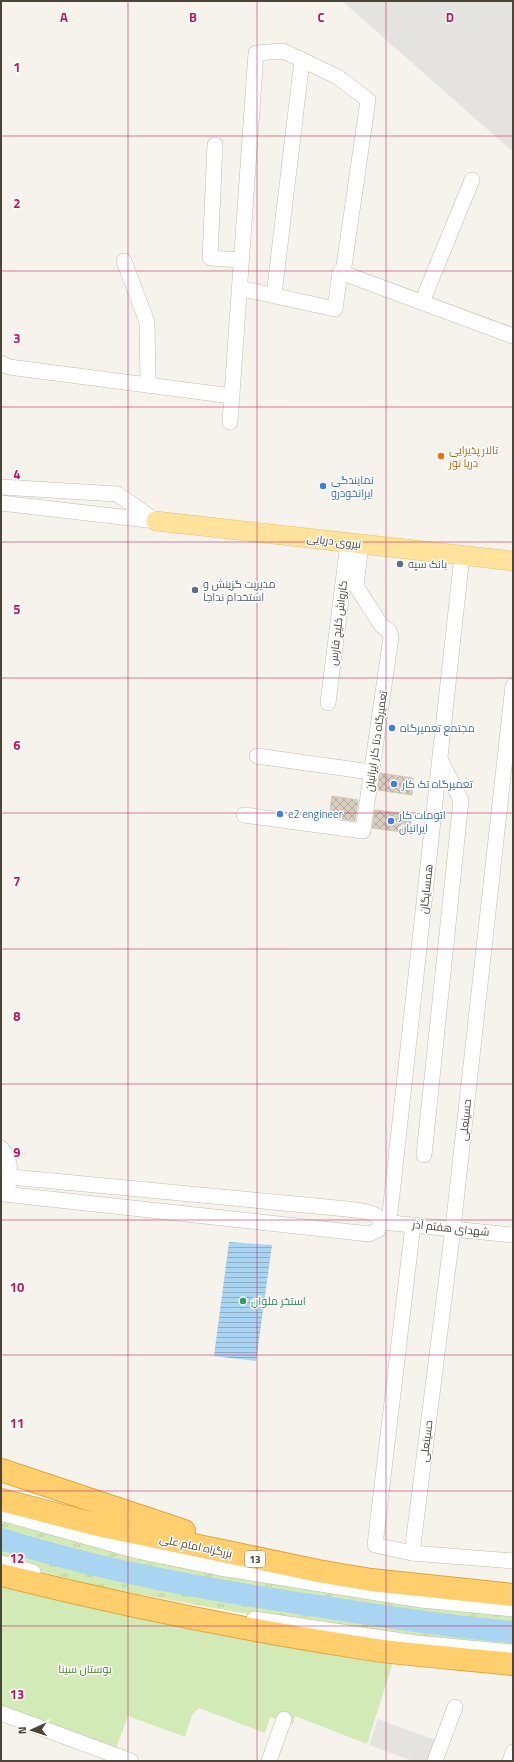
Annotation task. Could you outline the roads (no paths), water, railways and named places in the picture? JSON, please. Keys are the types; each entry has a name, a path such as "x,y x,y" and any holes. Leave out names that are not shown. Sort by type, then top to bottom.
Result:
{"highway":[{"path":"1,1470 209,1539 318,1571"},
{"name":"بزرگراه امام علی","path":"1,1500 98,1525 318,1571 371,1580 513,1595"},
{"path":"1,1575 146,1610 249,1629 376,1650 513,1664"}],"main road":[{"name":"نیروی دریایی","path":"156,521 513,561"}],"street":[{"path":"230,422 239,288 256,53 283,52 338,77 368,100 342,273 340,272 335,309 239,288"},
{"path":"274,295 302,60"},
{"path":"215,145 210,258 241,260"},
{"path":"422,302 472,180"},
{"path":"124,261 147,322 148,385"},
{"path":"342,273 513,336"},
{"path":"1,364 9,367 232,396"},
{"name":"نیروی دریایی","path":"1,487 116,494 156,521"},
{"name":"نیروی دریایی","path":"1,503 156,521"},
{"name":"کارواش خلیج فارس","path":"328,703 355,543"},
{"name":"تعمیرگاه دنا کار ایرانیان","path":"244,815 363,830 391,637 389,631 381,626 356,586 355,543"},
{"name":"همسایگان","path":"386,1222 440,760 462,556"},
{"name":"حسینعلی","path":"412,1553 453,1228 513,686"},
{"path":"257,756 371,772"},
{"path":"424,1155 461,800 440,760"},
{"path":"1,1148 9,1164 11,1177 3,1197 369,1234 378,1230 386,1222 371,1212 11,1177"},
{"path":"308,1227 310,1206"},
{"name":"شهدای هفتم آذر","path":"386,1222 513,1235"},
{"path":"413,1225 375,1545 412,1553 513,1560"},
{"path":"1,1513 137,1551 220,1568 421,1600 513,1609"},
{"path":"1,1563 69,1582 232,1615 416,1643 513,1652"},
{"path":"435,1761 454,1707"},
{"path":"1,1713 97,1755 131,1761"},
{"path":"269,1761 284,1719"},
{"path":"510,1761 513,1752"}],"water":[{"name":"استخر ملوان","path":"229,1242 272,1245 256,1361 214,1356"}],"waterway":[{"path":"1,1539 41,1551 121,1571 202,1587 394,1618 513,1632"}],"place":[{"name":"تالار پذیرایی دریا نور","path":"441,456"},
{"name":"نمایندگی ایرانخودرو","path":"323,486"},
{"name":"بانک سپه","path":"400,564"},
{"name":"مدیریت گزینش و استخدام نداجا","path":"195,590"},
{"name":"مجتمع تعمیرگاه","path":"392,728"},
{"name":"تعمیرگاه تک کار","path":"394,784"},
{"name":"e2 engineer","path":"280,814"},
{"name":"اتومات کار ایرانیان","path":"391,821"},
{"name":"استخر ملوان","path":"243,1301"}],"park label":[{"name":"بوستان سینا","path":"85,1669"}]}
